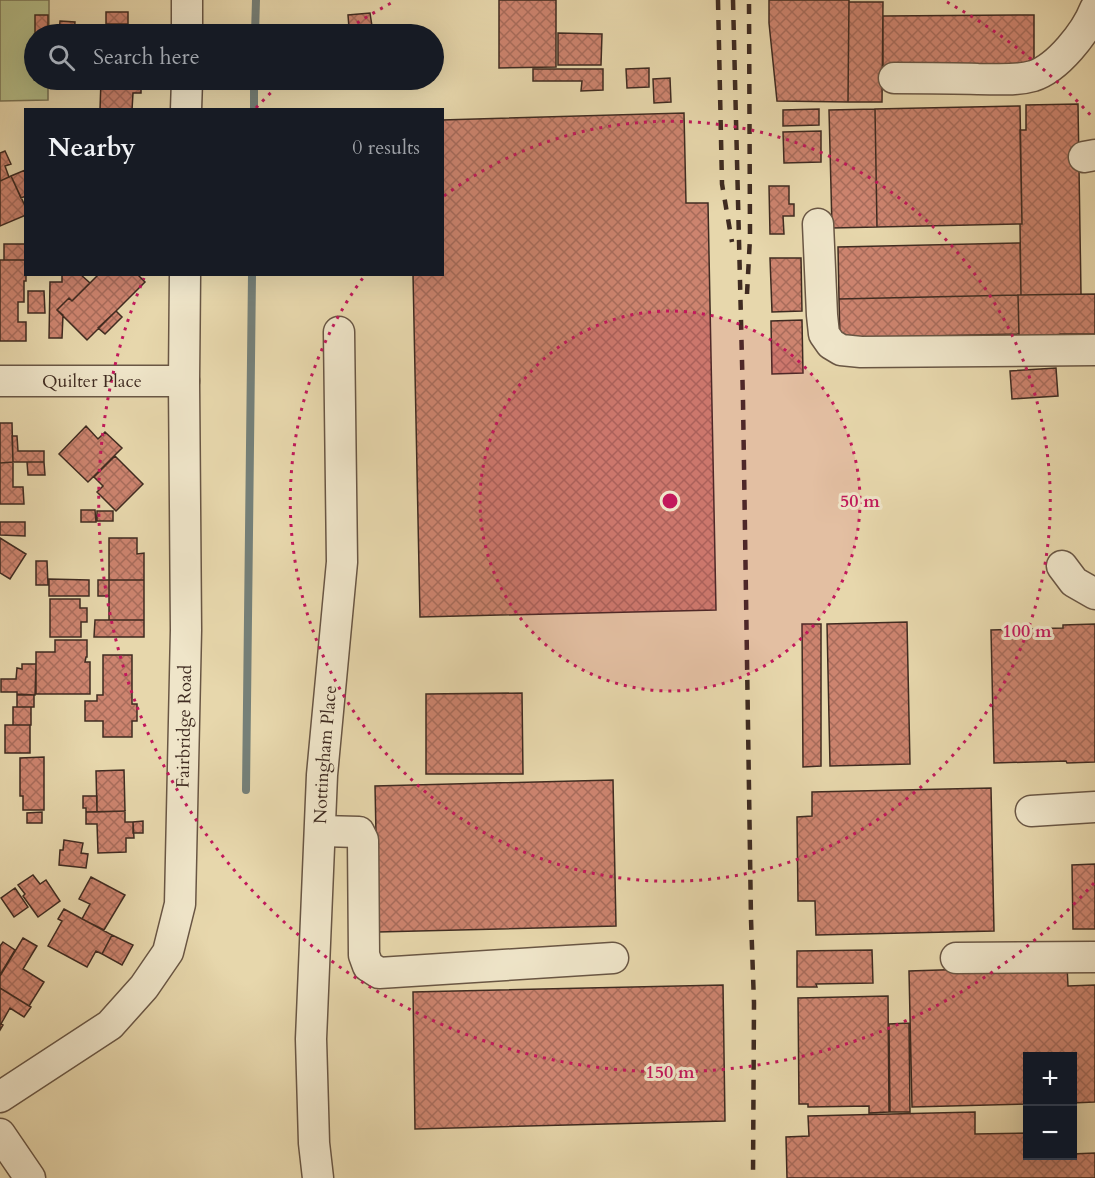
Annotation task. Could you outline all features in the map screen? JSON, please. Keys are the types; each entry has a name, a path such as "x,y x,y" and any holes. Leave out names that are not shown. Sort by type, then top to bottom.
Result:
{"street":[{"path":"187,0 187,24"},
{"path":"894,78 1006,79 1033,76 1056,62 1080,36 1095,9"},
{"path":"186,108 187,90"},
{"path":"818,224 824,334 831,344 841,350 861,352 1095,350"},
{"name":"Fairbridge Road","path":"0,1097 110,1025 144,987 168,952 180,904 186,630 185,276"},
{"name":"Nottingham Place","path":"318,1178 314,1143 311,1039 322,775 342,562 339,332"},
{"name":"Quilter Place","path":"0,381 184,381"},
{"path":"1062,566 1074,582 1095,594"},
{"path":"1030,811 1095,807"},
{"path":"321,831 359,832 363,840 363,955 368,966 380,973 613,958"},
{"path":"956,958 1095,957"},
{"path":"0,1134 30,1178"}],"green space":[{"path":"0,0 49,0 49,24 24,24 24,90 48,90 48,100 0,101"}],"building":[{"path":"499,0 556,0 556,67 499,68"},
{"path":"769,0 849,0 848,102 777,101 769,23"},
{"path":"849,2 883,2 882,102 848,102"},
{"path":"106,12 128,12 128,24 106,24"},
{"path":"370,13 372,24 349,24 348,15"},
{"path":"35,15 48,15 48,24 35,24"},
{"path":"1034,15 1034,68 883,68 883,16"},
{"path":"60,21 75,22 75,24 60,24"},
{"path":"558,33 602,34 601,65 558,65"},
{"path":"649,68 649,87 627,88 626,69"},
{"path":"533,69 603,69 603,90 581,91 582,81 533,81"},
{"path":"670,78 671,102 654,103 653,79"},
{"path":"101,90 141,90 141,93 133,93 132,108 100,108"},
{"path":"1078,104 1081,294 1021,295 1020,130 1026,130 1026,105"},
{"path":"1020,106 1022,224 877,227 875,109"},
{"path":"819,109 819,125 783,126 783,110"},
{"path":"875,109 877,227 832,228 829,110"},
{"path":"684,113 686,203 708,203 716,610 420,617 413,276 444,276 444,120"},
{"path":"821,131 821,162 784,163 783,132"},
{"path":"5,151 11,164 5,166 9,177 0,181 0,153"},
{"path":"24,170 24,197 21,198 11,176"},
{"path":"11,176 24,204 24,216 0,226 0,181"},
{"path":"769,186 789,186 789,204 794,204 794,216 783,216 784,234 770,234"},
{"path":"1020,243 1021,295 839,299 838,247"},
{"path":"4,244 24,244 24,260 4,260"},
{"path":"770,258 801,258 802,311 772,312"},
{"path":"0,260 24,260 26,281 24,281 24,302 18,302 18,322 26,322 26,341 0,341"},
{"path":"62,276 82,276 90,283 72,301 69,298 57,310 63,315 62,338 49,338 50,282 62,282"},
{"path":"97,276 139,276 145,282 87,340 57,310 69,298 72,301"},
{"path":"28,291 44,291 45,313 28,313"},
{"path":"1095,294 1095,334 1060,334 1060,338 1041,339 1041,335 1019,336 1018,295"},
{"path":"1018,295 1019,334 840,338 839,299"},
{"path":"116,311 122,317 105,334 98,328"},
{"path":"802,320 803,373 772,374 771,321"},
{"path":"1056,368 1058,396 1012,399 1010,371"},
{"path":"0,423 12,423 13,462 0,463"},
{"path":"86,426 98,439 105,432 122,448 88,482 59,454"},
{"path":"12,436 17,436 18,451 44,451 44,462 13,462"},
{"path":"115,456 143,484 116,511 97,492 103,486 94,477"},
{"path":"13,462 13,487 23,487 24,504 0,504 0,463"},
{"path":"27,462 44,462 45,475 28,475"},
{"path":"81,510 95,510 96,522 81,522"},
{"path":"97,511 113,511 113,521 97,521"},
{"path":"0,522 25,522 25,536 0,535"},
{"path":"0,538 26,554 10,579 0,573"},
{"path":"109,538 137,538 137,554 144,553 144,580 109,580"},
{"path":"36,561 47,561 48,585 36,585"},
{"path":"49,579 89,580 89,596 49,596"},
{"path":"98,580 109,580 109,596 98,596"},
{"path":"109,580 144,580 144,620 109,620"},
{"path":"50,599 80,599 80,608 87,608 87,622 81,622 81,637 50,637"},
{"path":"95,620 144,620 144,637 94,637"},
{"path":"907,622 910,764 830,766 827,624"},
{"path":"802,624 821,624 821,766 803,767"},
{"path":"1095,624 1095,762 994,763 991,630 1063,628 1063,625"},
{"path":"55,640 87,640 85,662 90,662 90,694 36,694 36,652 55,652"},
{"path":"103,655 132,655 132,704 137,704 137,721 132,721 132,737 103,737 103,721 85,721 85,701 97,701 97,695 103,695"},
{"path":"22,664 36,664 35,695 1,692 1,679 16,679 17,668 22,669"},
{"path":"522,693 523,774 426,774 426,694"},
{"path":"17,695 34,695 34,707 17,707"},
{"path":"13,707 31,707 31,725 13,725"},
{"path":"5,725 30,725 30,753 5,753"},
{"path":"44,757 44,810 23,810 23,796 20,796 20,758"},
{"path":"124,770 125,811 97,812 96,771"},
{"path":"613,780 616,926 378,932 375,786"},
{"path":"991,788 994,931 816,935 815,901 798,901 797,817 812,816 812,792"},
{"path":"83,796 97,796 97,812 86,812 86,808 83,808"},
{"path":"125,811 125,822 133,822 134,838 126,838 126,852 98,853 97,824 86,824 86,812"},
{"path":"42,812 42,823 27,823 27,813"},
{"path":"143,821 143,833 133,833 133,822"},
{"path":"64,840 83,843 81,853 88,854 86,868 59,865 60,850 63,850"},
{"path":"1095,864 1095,929 1073,929 1072,865"},
{"path":"33,875 40,884 46,880 60,901 38,917 18,885"},
{"path":"91,877 125,895 104,930 82,919 90,904 79,899"},
{"path":"15,888 28,907 14,917 1,898"},
{"path":"64,909 112,935 102,954 96,951 87,967 48,946 62,921 58,919"},
{"path":"112,935 133,945 122,965 102,954"},
{"path":"23,938 37,946 23,969 44,982 29,1006 0,988 0,976"},
{"path":"3,942 15,950 0,975 0,946"},
{"path":"872,950 873,983 816,984 817,987 797,987 797,951"},
{"path":"1067,966 1068,986 1095,985 1095,1102 1077,1103 1077,1052 1023,1052 1023,1104 912,1107 909,971"},
{"path":"723,985 725,1121 415,1129 413,992"},
{"path":"0,988 31,1007 24,1017 10,1008 0,1030"},
{"path":"888,996 889,1112 869,1113 869,1106 808,1107 808,1104 799,1104 798,998"},
{"path":"909,1023 910,1112 890,1112 889,1024"},
{"path":"975,1112 975,1134 1023,1133 1023,1160 1077,1160 1077,1154 1095,1153 1095,1178 787,1178 786,1137 809,1136 808,1116"}],"waterway":[{"path":"255,24 256,0"},
{"path":"254,90 254,108"},
{"path":"246,790 252,276"}],"railway":[{"path":"718,0 722,184 732,242"},
{"path":"733,0 754,1003 753,1178"},
{"path":"747,294 750,238 749,0"}]}
